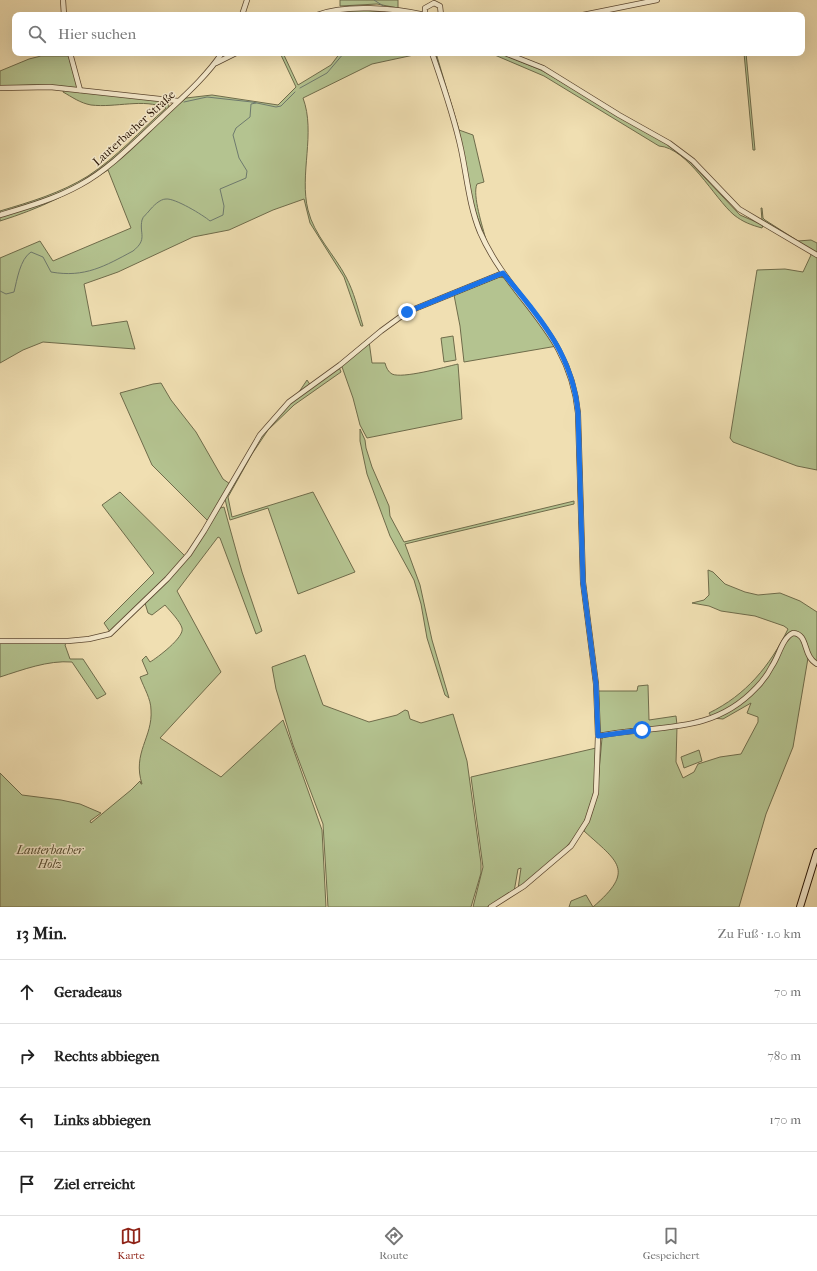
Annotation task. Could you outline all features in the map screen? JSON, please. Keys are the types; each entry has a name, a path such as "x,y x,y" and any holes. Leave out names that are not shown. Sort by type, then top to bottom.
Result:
{"street":[{"path":"62,0 64,12"},
{"path":"243,12 247,0"},
{"path":"598,12 657,0"},
{"path":"408,11 425,8 432,2 437,2 442,12"},
{"path":"328,12 340,9 412,12"},
{"path":"71,56 80,90"},
{"name":"Lauterbacher Straße","path":"0,215 60,195 92,178 126,150 178,101 215,64 220,56"},
{"path":"215,64 230,56"},
{"path":"433,56 456,127 475,218 487,247 503,273 538,317 562,353 569,370 578,404 583,582 596,684 598,736 596,793 590,814 579,836 566,851 524,886 491,907"},
{"path":"513,56 543,68 619,115 678,149 701,168 739,209 817,255"},
{"path":"0,88 38,86 178,101"},
{"path":"0,641 68,641 89,639 110,634 167,579 189,554 260,435 289,402 340,365 381,330 407,312 503,273"},
{"path":"598,736 684,726 721,715 739,704 756,688 773,666 786,638 793,633 799,634 802,637 809,658 817,664"},
{"path":"800,907 817,852"}],"green space":[{"path":"340,0 398,0 398,8 377,4 340,6"},
{"path":"363,10 384,12 334,12"},
{"path":"41,56 70,56 79,88 34,85 0,86 0,71 29,59"},
{"path":"281,56 284,56 298,85 331,65 338,56 409,56 372,64 303,98 307,111 308,125 305,182 308,210 315,228 349,283 363,326 361,326 344,277 310,223 304,199 273,210 229,230 193,237 118,272 84,284 92,326 127,321 135,349 43,342 23,350 0,363 0,258 40,241 53,261 131,228 108,170 82,186 69,193 42,205 0,221 0,217 81,186 186,98 212,95 278,105 296,87"},
{"path":"436,56 459,130 473,135 484,182 477,184 476,196 478,212 486,240 475,211"},
{"path":"497,56 507,56 541,70 667,144 688,160 740,215 763,225 762,228 747,223 734,215 700,175 680,155 670,149 659,146 544,76"},
{"path":"744,56 746,56 755,150 753,150"},
{"path":"64,89 165,101 169,105 168,109 131,145 101,170 68,189 0,213 0,211 56,192 88,176 119,152 166,108 157,105 139,103 100,106 91,105 63,92"},
{"path":"761,208 763,218 765,220 798,241 811,240 817,243 817,470 797,466 733,442 730,438 757,270 785,269 803,272 811,255 808,249 762,220"},
{"path":"499,277 505,278 557,346 464,362 460,326 454,295"},
{"path":"453,336 456,360 444,362 441,338"},
{"path":"369,341 372,363 385,363 388,371 392,374 414,374 458,364 462,419 367,438 360,425 353,398 341,364"},
{"path":"339,367 341,372 294,405 268,430 252,454 228,497 232,517 313,492 355,572 298,594 268,508 230,520 225,499 263,434 299,392 307,380 311,386"},
{"path":"161,383 171,400 196,432 223,479 230,484 208,521 152,465 120,393"},
{"path":"360,429 365,440 372,467 389,506 390,516 404,542 574,501 574,504 405,544 420,585 432,640 449,698 445,695 427,638 421,604 414,580 390,536 367,474 360,441"},
{"path":"120,492 186,557 164,581 110,632 104,623 154,573 102,505"},
{"name":"Lauterbacher Holz","path":"224,507 242,572 262,631 256,634 220,538 218,537 177,591 221,672 160,738 221,777 283,720 322,830 326,907 0,907 0,773 22,795 80,804 101,813 90,821 91,823 140,781 142,784 139,763 151,720 151,706 140,677 148,674 142,660 146,656 150,662 175,642 182,632 181,625 165,605 152,615 148,613 145,603 169,579 220,508"},
{"path":"708,570 713,572 725,584 745,592 758,595 780,593 800,601 817,612 817,662 804,648 808,658 793,747 766,814 739,907 593,907 615,884 618,875 617,867 613,859 584,831 597,795 602,738 610,735 677,727 676,762 683,778 694,772 698,764 720,757 741,754 758,722 758,717 747,713 751,703 723,719 712,718 709,713 722,706 746,688 756,678 773,655 788,629 784,626 755,616 721,611 709,606 692,603 704,600 709,595"},
{"path":"0,642 67,642 65,645 70,659 83,659 106,694 97,699 72,662 44,664 0,677"},
{"path":"305,655 323,705 369,722 397,715 405,710 408,711 410,719 421,723 453,714 467,761 481,863 481,873 471,907 328,907 323,824 293,745 276,689 272,667"},
{"path":"648,685 649,720 676,716 677,725 602,734 599,732 598,691 637,691 638,686"},
{"path":"596,748 596,780 594,790 590,807 584,822 576,835 556,858 518,889 521,868 518,869 514,892 487,907 473,907 483,867 471,777"},
{"path":"699,750 702,761 684,768 681,757"},
{"path":"586,895 593,907 569,907 571,901"}],"waterway":[{"path":"374,0 385,7"},
{"path":"300,88 327,73 341,56"},
{"path":"184,102 207,97 252,102 276,107 281,106 295,92"},
{"path":"0,291 6,294 14,292 24,260 31,252 43,257 51,272 74,273 85,272 104,266 133,251 138,247 142,240 141,225 143,217 159,201 164,199 176,201 210,221 223,215 224,206 220,189 246,178 247,171 239,158 233,135 236,128 250,117 251,104 256,103"}],"route":[{"path":"407,312 503,273 547,328 562,353 569,370 578,404 583,582 596,684 598,736 642,730"}]}
